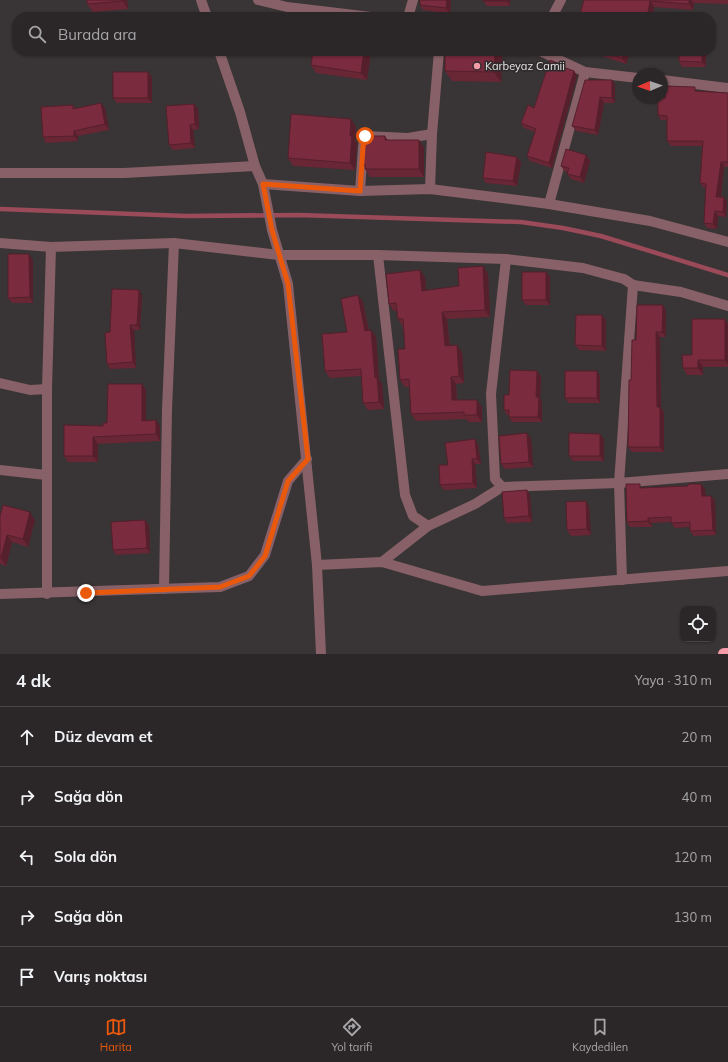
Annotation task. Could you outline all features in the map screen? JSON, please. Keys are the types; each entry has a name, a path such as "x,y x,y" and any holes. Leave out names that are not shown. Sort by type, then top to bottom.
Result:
{"street":[{"path":"201,0 206,12"},
{"path":"258,0 287,7 329,12"},
{"path":"409,12 413,0"},
{"path":"555,12 561,0"},
{"path":"221,56 240,112 255,166 263,184 272,230 288,284 308,459 318,565 321,654"},
{"path":"430,189 432,134 439,56"},
{"path":"551,56 585,72 632,77"},
{"path":"549,204 585,72"},
{"path":"668,81 728,88"},
{"path":"360,191 365,136 408,138 432,134"},
{"path":"0,173 124,173 255,166"},
{"path":"263,184 360,191 430,189 549,204 650,221 728,242"},
{"path":"0,242 51,247 174,243 279,255 378,255 506,259 584,268 624,279 633,285 681,292 728,306"},
{"path":"164,589 167,410 174,243"},
{"path":"47,594 46,475 51,247"},
{"path":"378,255 405,495 413,516 428,526"},
{"path":"502,487 495,479 491,394 506,259"},
{"path":"622,580 619,483 633,285"},
{"path":"0,383 30,390 47,389"},
{"path":"0,594 47,594 220,587 249,576 265,556 288,481 308,459"},
{"path":"0,470 46,475"},
{"path":"382,562 428,526 475,504 502,487 619,483 728,474"},
{"path":"318,565 382,562 482,591 728,571"}],"building":[{"path":"87,0 122,0 123,1 87,4"},
{"path":"420,0 447,0 446,8 420,5"},
{"path":"507,0 507,1 483,1"},
{"path":"584,0 689,0 689,4 650,1 648,12 580,12"},
{"path":"312,56 363,56 361,73 311,65"},
{"path":"445,56 495,56 494,72 445,71"},
{"path":"679,56 702,56 702,62 679,61"},
{"path":"550,60 560,64 560,66 574,71 549,163 527,156 536,129 521,123 528,105 534,108"},
{"path":"113,72 148,72 148,98 113,98"},
{"path":"585,80 612,80 612,98 600,97 595,130 572,126"},
{"path":"668,86 695,87 695,91 728,93 728,162 721,162 716,197 724,197 723,212 715,211 713,224 704,223 706,184 700,183 703,141 667,141 667,116 658,115 658,104 668,104"},
{"path":"101,103 105,124 74,131 74,136 43,137 41,107 73,105 73,109"},
{"path":"194,104 195,124 190,125 191,143 169,145 166,106"},
{"path":"291,114 351,119 350,136 352,136 350,163 288,158"},
{"path":"365,136 385,136 385,140 419,140 419,169 365,169 365,164 362,164"},
{"path":"566,149 586,155 580,177 567,174 569,168 561,166"},
{"path":"486,152 517,157 513,181 483,178"},
{"path":"8,254 29,254 30,297 8,298"},
{"path":"483,266 485,310 442,312 445,346 457,345 459,376 451,377 452,400 477,400 477,415 464,415 464,412 411,414 409,379 400,380 398,349 405,349 403,319 398,319 396,303 389,304 386,274 420,270 422,291 459,286 458,268"},
{"path":"522,272 546,272 546,300 522,300"},
{"path":"112,289 139,290 137,325 130,325 133,362 107,364 105,333 110,332"},
{"path":"358,295 365,331 371,330 375,378 377,377 379,402 363,403 361,369 325,371 322,334 347,332 341,299"},
{"path":"637,305 663,305 662,332 656,332 657,407 660,407 660,447 628,447 629,380 631,380 632,340 636,340"},
{"path":"576,315 602,315 602,346 575,345"},
{"path":"692,319 725,319 725,360 698,360 698,368 683,368 682,355 692,355"},
{"path":"510,370 537,371 536,397 539,397 538,417 509,417 509,410 504,410 504,395 509,395"},
{"path":"565,371 597,371 597,398 565,398"},
{"path":"108,384 142,384 142,421 156,420 156,434 93,437 93,456 64,456 64,425 103,426 103,423 107,423"},
{"path":"527,433 529,462 501,464 499,436"},
{"path":"569,433 600,434 600,456 569,456"},
{"path":"475,439 477,459 472,459 473,483 440,485 439,465 448,465 445,443"},
{"path":"626,484 640,484 640,488 701,484 702,496 711,496 713,530 690,531 690,522 671,523 671,517 648,518 648,521 627,522"},
{"path":"527,490 529,516 504,518 502,492"},
{"path":"586,501 587,529 567,530 566,502"},
{"path":"3,505 30,512 23,539 7,535 0,558 0,516"},
{"path":"145,520 147,548 113,550 111,522"}],"waterway":[{"path":"0,209 186,216 298,215 521,222 563,228 601,236 728,275"}],"place":[{"name":"Karbeyaz Camii","path":"477,66"}],"route":[{"path":"86,593 220,587 249,576 265,556 288,481 308,459 288,284 272,230 263,184 360,191 365,136"}]}
